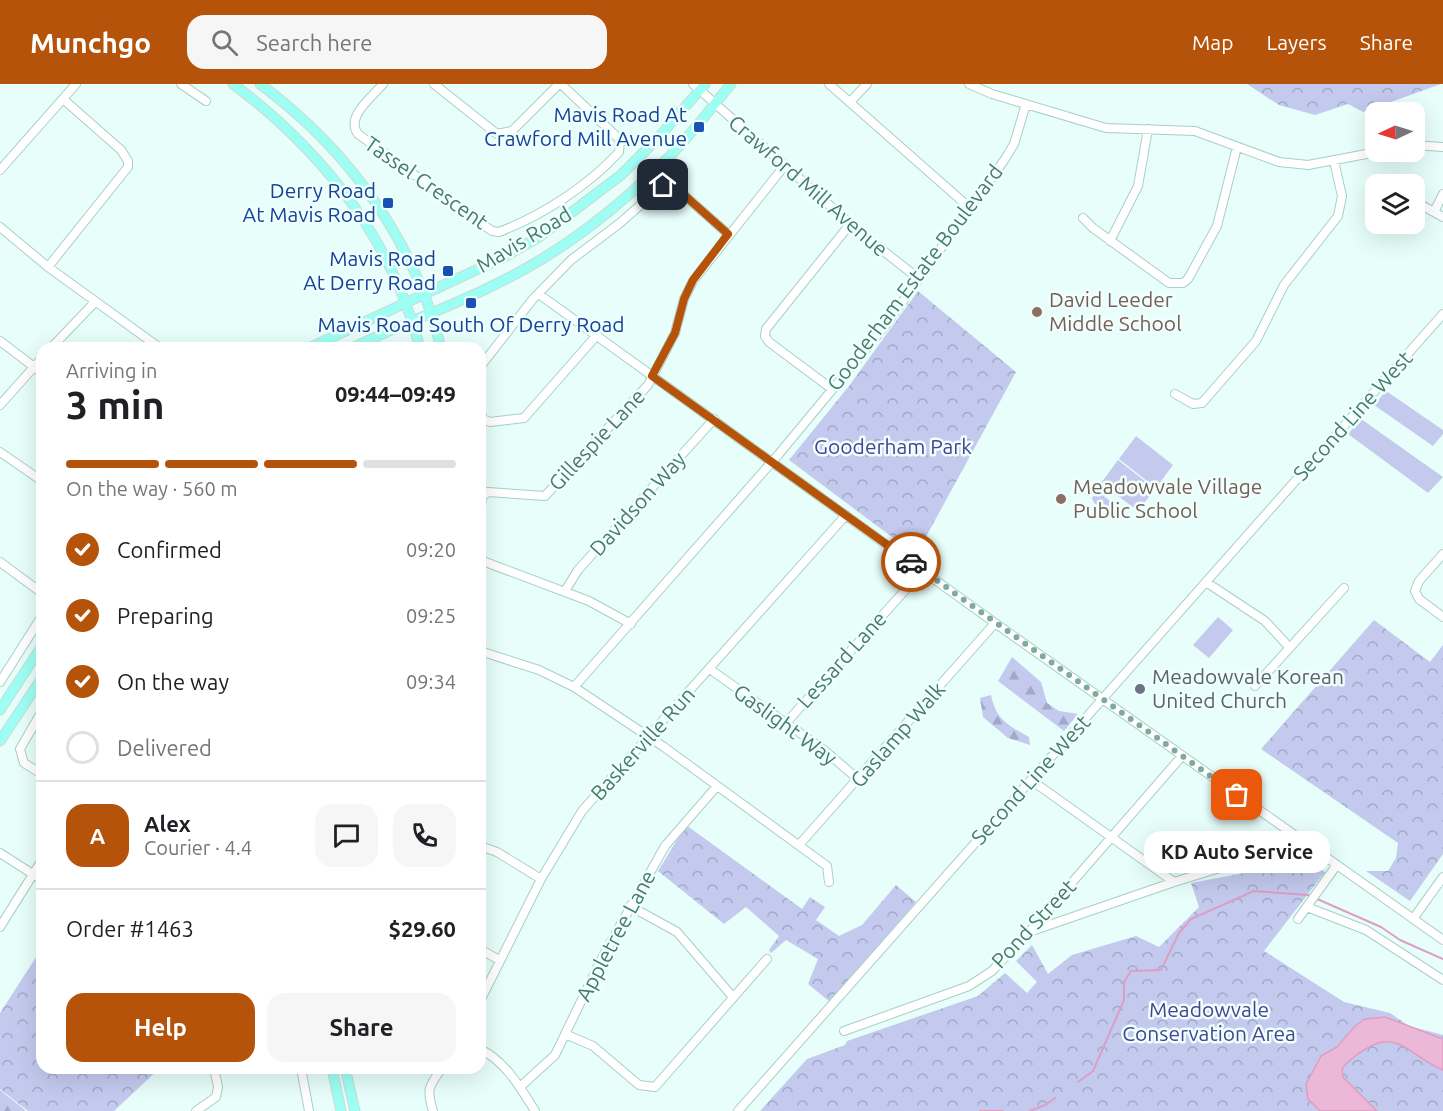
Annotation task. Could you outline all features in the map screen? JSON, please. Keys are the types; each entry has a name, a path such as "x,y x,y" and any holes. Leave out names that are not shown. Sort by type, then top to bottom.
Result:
{"main road":[{"path":"260,84 312,129 363,183 393,228 411,263 439,342"},
{"name":"Mavis Road","path":"366,342 539,261 589,227 671,156 731,84"},
{"path":"237,85 297,137 332,175 365,222 392,270 413,322 418,342"},
{"name":"Mavis Road","path":"322,342 506,256 539,237 605,189 658,138 699,86"},
{"path":"0,710 36,655"},
{"path":"0,741 36,687"},
{"path":"333,1074 341,1111"},
{"path":"346,1074 355,1111"}],"street":[{"path":"0,170 76,84"},
{"path":"181,84 206,101"},
{"name":"Tassel Crescent","path":"383,84 355,117 353,126 358,134 492,231 499,232 555,204 597,173 619,152 620,140 616,135 560,84"},
{"path":"434,84 455,104 497,134 502,135 512,131 560,84"},
{"path":"829,84 970,208"},
{"path":"850,102 867,84"},
{"path":"969,84 1106,128 1195,131 1279,162 1308,165 1365,155"},
{"name":"Crawford Mill Avenue","path":"699,86 714,104 919,279"},
{"path":"48,267 128,167 128,160 121,150 63,99"},
{"name":"Gooderham Estate Boulevard","path":"574,687 772,462 885,326 1014,144 1026,104"},
{"path":"1110,241 1138,186 1148,129"},
{"path":"1425,146 1443,147"},
{"path":"1083,218 1110,241 1169,283 1183,283 1188,279 1217,226 1237,147"},
{"path":"1175,394 1193,404 1202,403 1257,340 1284,285 1338,216 1342,196 1334,161"},
{"path":"652,376 675,333 684,299 693,280 784,165"},
{"path":"486,359 533,299 540,295 571,260 620,223 663,185 674,186 728,234"},
{"path":"1434,212 1443,194"},
{"path":"1425,207 1443,217"},
{"path":"832,389 769,342 765,336 766,329 851,223"},
{"path":"0,227 94,302 151,342"},
{"path":"540,295 995,623 1443,940"},
{"path":"57,342 94,302"},
{"name":"Second Line West","path":"738,1111 1443,314"},
{"path":"486,420 490,422 524,418 597,335"},
{"path":"0,341 36,370"},
{"path":"0,405 36,365"},
{"name":"Gillespie Lane","path":"486,494 545,496 648,386 652,376"},
{"name":"Davidson Way","path":"565,591 578,570 714,419"},
{"path":"0,452 36,477"},
{"name":"Baskerville Run","path":"486,988 541,879 582,811 711,670 846,515"},
{"path":"1443,554 1419,581 1416,591 1419,599 1443,617"},
{"path":"0,562 36,589"},
{"path":"486,562 565,591 631,624"},
{"name":"Lessard Lane","path":"786,723 907,588 921,569"},
{"path":"1206,582 1265,621 1289,647"},
{"path":"1255,686 1344,588"},
{"name":"Gaslamp Walk","path":"799,845 859,780 995,623"},
{"path":"0,682 3,670 36,624"},
{"path":"486,653 539,670 574,687 650,738 827,866 829,882"},
{"name":"Gaslight Way","path":"711,670 786,723 859,780"},
{"path":"36,721 20,749 24,763 36,770"},
{"name":"Pond Street","path":"844,1031 969,986 992,970 1029,932 1182,756"},
{"path":"1031,780 1174,882"},
{"name":"Appletree Lane","path":"520,1087 555,1055 630,906 665,846 717,786"},
{"path":"1029,932 1174,882 1275,851 1292,834"},
{"path":"486,848 497,852 541,879"},
{"path":"0,853 36,876"},
{"path":"1298,919 1336,866"},
{"path":"0,927 36,869"},
{"path":"1413,919 1443,877"},
{"path":"1311,902 1366,930 1443,980"},
{"path":"630,906 677,932 732,996"},
{"path":"486,952 499,960"},
{"path":"564,1034 593,1046 639,1085 651,1089 674,1067 732,996 767,959"},
{"path":"486,1053 497,1059 520,1087 535,1111"},
{"path":"196,1111 216,1097 218,1087 215,1074"},
{"path":"302,1074 309,1111"},
{"path":"434,1111 428,1095 430,1085 438,1074"}],"green space":[{"path":"1247,84 1441,84 1391,102 1365,102 1365,111 1363,112 1348,104 1315,115 1279,105"},
{"name":"Gooderham Park","path":"918,291 1016,372 916,555 789,460 849,386"},
{"path":"1386,391 1443,430 1443,434 1433,446 1374,405"},
{"path":"1361,419 1443,477 1428,493 1348,434"},
{"path":"1136,436 1173,465 1156,488 1119,459"},
{"path":"1118,460 1155,489 1138,511 1101,483"},
{"path":"1096,493 1100,493 1114,504 1116,509 1110,512 1098,506 1092,498"},
{"path":"1218,617 1233,630 1209,658 1193,645"},
{"path":"1374,620 1430,662 1443,645 1443,854 1410,901 1366,871 1388,871 1396,858 1398,843 1261,749"},
{"path":"1012,657 1041,682 1047,703 1059,711 1078,714 1064,731 998,681"},
{"path":"991,695 1000,716 1009,725 1029,737 1030,745 1008,738 983,717 980,698"},
{"path":"686,825 802,909 810,897 825,907 816,920 839,936 862,925 896,885 916,902 830,1002 808,984 818,959 786,940 771,953 769,950 779,936 746,907 724,924 658,871"},
{"name":"Meadowvale Conservation Area","path":"1297,854 1325,872 1264,951 1344,1002 1390,1013 1409,1026 1443,1035 1443,1111 760,1111 807,1059 845,1045 847,1041 978,996 1005,973 1027,993 1037,982 1016,961 1032,945 1048,974 1072,955 1136,936 1159,947 1199,907 1191,883 1260,870"},
{"path":"36,957 36,1074 154,1074 114,1111 28,1111 0,1089 0,1013"},
{"path":"0,1090 25,1110 25,1111 0,1111"}],"shaded area":[{"path":"1385,1017 1443,1039 1443,1070 1400,1044 1380,1043 1353,1058 1342,1070 1343,1077 1377,1111 1320,1111 1308,1099 1306,1084 1321,1056 1337,1047 1355,1026 1365,1019"}],"waterway":[{"path":"1078,1082 1093,1071 1124,1000 1124,982 1131,971 1161,970 1179,933 1191,919 1254,891 1308,895 1381,927 1400,940 1443,959"},
{"path":"1030,1111 1055,1098"},
{"path":"980,1111 1003,1111"}],"way so far":[{"path":"911,562 1237,795"}],"place":[{"name":"Mavis Road At Crawford Mill Avenue","path":"699,127"},
{"name":"Derry Road At Mavis Road","path":"388,203"},
{"name":"Mavis Road At Derry Road","path":"448,271"},
{"name":"Mavis Road South Of Derry Road","path":"471,303"},
{"name":"David Leeder Middle School","path":"1037,312"},
{"name":"Meadowvale Village Public School","path":"1061,499"},
{"name":"Meadowvale Korean United Church","path":"1140,689"},
{"name":"KD Auto Service","path":"1237,795"}],"route":[{"path":"663,185 674,186 728,234 693,280 684,299 675,333 652,376 911,562"}]}
